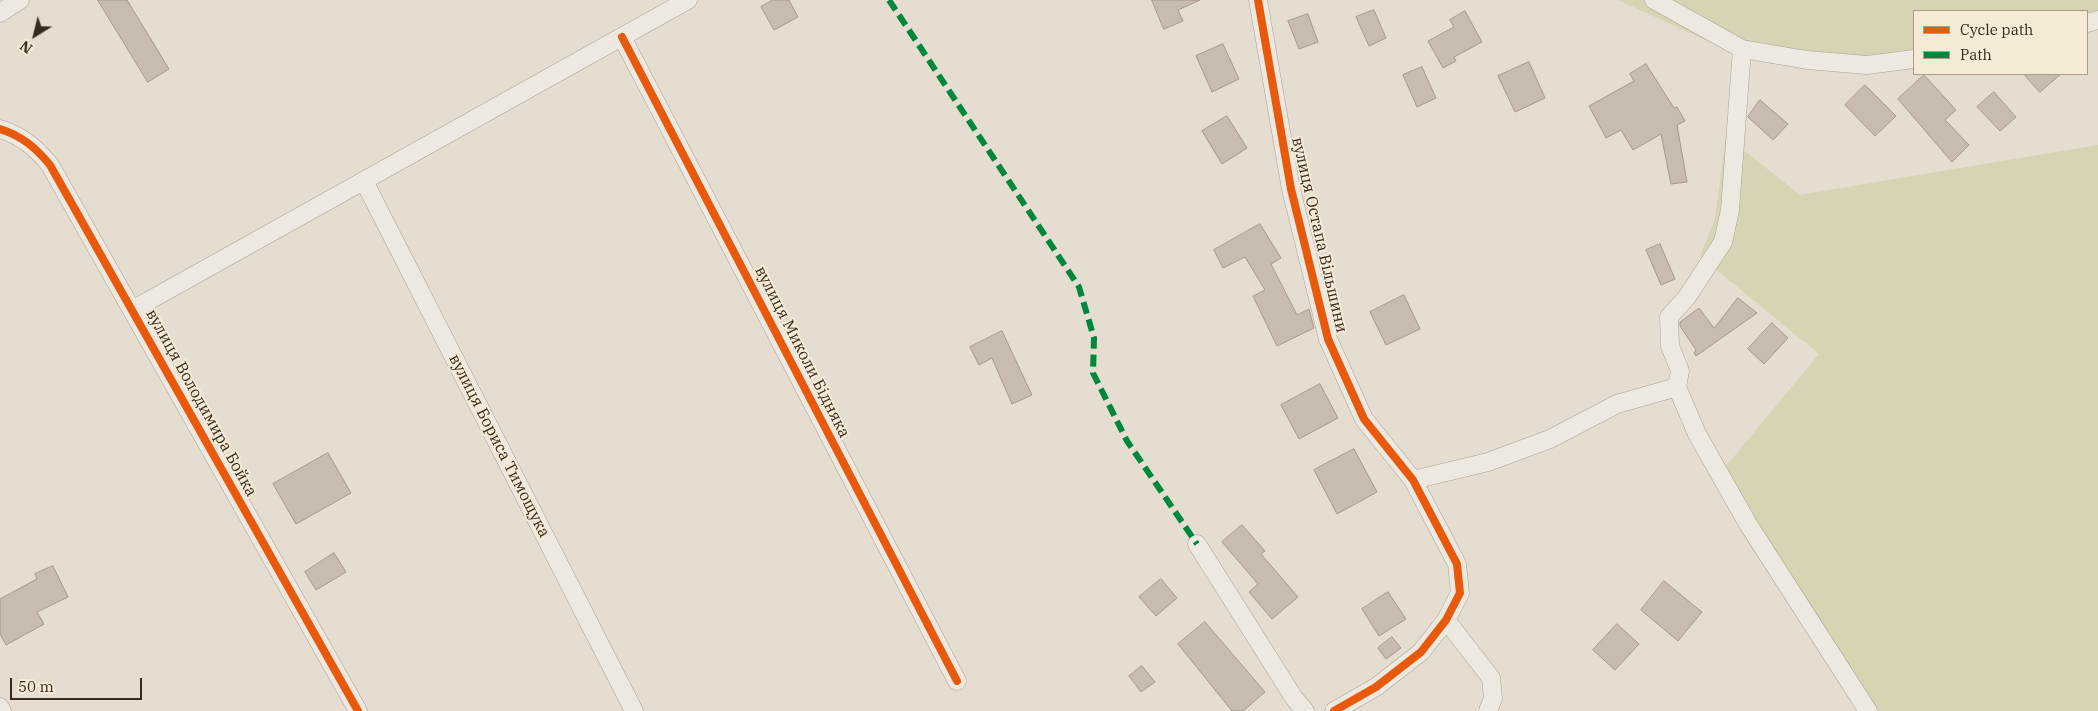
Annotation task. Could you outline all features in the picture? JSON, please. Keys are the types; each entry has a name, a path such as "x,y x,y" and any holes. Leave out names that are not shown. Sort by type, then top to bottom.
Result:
{"street":[{"path":"0,13 20,0"},
{"path":"132,310 688,0"},
{"name":"вулиця Остапа Вільшини","path":"1258,0 1291,189 1328,339 1364,419 1413,480 1457,564 1460,593 1446,620"},
{"path":"1654,0 1742,49 1807,60 1866,65 1913,59"},
{"name":"вулиця Миколи Бідняка","path":"622,37 957,681"},
{"path":"1742,49 1730,210 1723,242 1687,296 1669,317 1670,346 1680,371 1677,387 1697,434 1748,524 1866,710"},
{"name":"вулиця Володимира Бойка","path":"0,129 14,133 33,145 50,164 358,711"},
{"name":"вулиця Бориса Тимощука","path":"364,181 634,711"},
{"path":"1413,480 1488,462 1550,439 1617,404 1677,387"},
{"path":"1197,544 1294,698 1305,711"},
{"path":"1334,711 1376,687 1421,652 1446,620 1490,678 1493,698 1488,711"},
{"path":"0,707 2,711"}],"shaded area":[{"path":"1618,0 2098,0 2098,24 2088,26 2088,10 1913,10 1913,66 1801,69 1710,42"},
{"path":"1726,136 1800,195 2098,145 2098,711 1870,711 1718,476 1819,354 1700,256 1715,219"}],"building":[{"path":"98,0 127,0 169,69 148,82"},
{"path":"773,0 789,0 798,17 774,30 761,7"},
{"path":"1152,0 1200,0 1178,10 1183,21 1164,29"},
{"path":"1374,10 1386,38 1369,46 1356,17"},
{"path":"1465,11 1482,42 1454,57 1456,61 1443,68 1428,41 1454,27 1450,20"},
{"path":"1308,14 1318,42 1299,49 1288,21"},
{"path":"1223,44 1239,79 1212,92 1196,56"},
{"path":"1529,62 1545,98 1515,112 1498,76"},
{"path":"1646,64 1674,108 1677,107 1685,121 1677,125 1687,182 1671,184 1661,134 1633,150 1621,130 1606,138 1589,106 1634,81 1630,74"},
{"path":"1422,67 1436,98 1417,107 1403,75"},
{"path":"1924,75 1956,110 1945,120 1969,145 1952,162 1898,99"},
{"path":"2025,75 2060,75 2040,92"},
{"path":"1865,85 1896,116 1875,136 1845,105"},
{"path":"1994,92 2016,117 2000,131 1977,107"},
{"path":"1760,100 1788,124 1773,140 1748,117"},
{"path":"1227,116 1247,148 1222,164 1202,131"},
{"path":"1260,224 1281,258 1271,264 1297,315 1309,309 1314,328 1277,346 1253,296 1265,290 1245,257 1223,268 1214,250"},
{"path":"1660,244 1675,279 1661,285 1646,250"},
{"path":"1404,295 1420,329 1386,345 1370,312"},
{"path":"1738,298 1757,313 1696,356 1694,353 1696,350 1680,326 1680,322 1699,308 1714,328"},
{"path":"1772,323 1788,338 1764,364 1748,349"},
{"path":"1002,331 1032,395 1012,404 992,358 979,365 970,347"},
{"path":"1320,384 1338,418 1299,439 1281,405"},
{"path":"1354,449 1377,492 1337,514 1314,470"},
{"path":"328,453 351,493 296,524 273,484"},
{"path":"1242,525 1265,551 1261,554 1298,597 1272,619 1249,592 1258,584 1222,542"},
{"path":"334,553 346,572 316,590 305,572"},
{"path":"53,566 68,597 37,612 44,624 6,645 0,634 0,599 37,579 35,574"},
{"path":"1161,579 1177,598 1156,616 1139,597"},
{"path":"1664,581 1702,612 1678,641 1641,610"},
{"path":"1388,592 1406,619 1379,636 1362,609"},
{"path":"1205,622 1265,692 1243,711 1232,711 1178,644"},
{"path":"1617,624 1639,644 1615,670 1593,650"},
{"path":"1392,637 1401,648 1386,659 1378,648"},
{"path":"1142,666 1155,682 1141,692 1129,676"}],"marked path":[{"path":"889,0 1079,287 1094,338 1093,373 1127,441 1197,544"}],"cycle path":[{"path":"1258,0 1291,189 1328,339 1364,419 1413,480 1457,564 1460,593 1446,620 1421,652 1376,687 1334,711"},
{"path":"622,37 957,681"},
{"path":"0,129 28,143 50,165 358,711"}]}
